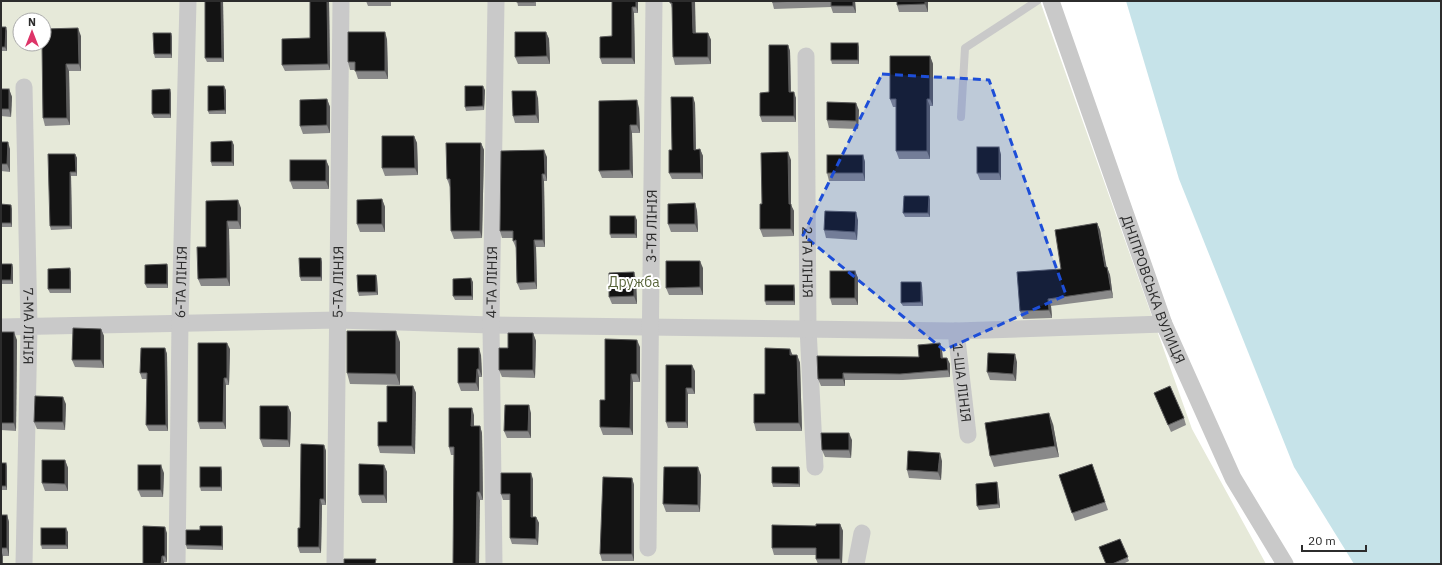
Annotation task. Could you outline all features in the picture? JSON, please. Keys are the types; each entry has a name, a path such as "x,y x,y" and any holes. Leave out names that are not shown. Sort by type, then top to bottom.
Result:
{"street":[{"name":"6-ТА ЛІНІЯ","path":"177,564 180,322 188,1"},
{"name":"5-ТА ЛІНІЯ","path":"335,564 341,1"},
{"name":"4-ТА ЛІНІЯ","path":"494,564 491,325 496,1"},
{"name":"3-ТЯ ЛІНІЯ","path":"648,548 654,1"},
{"name":"ДНІПРОВСЬКА ВУЛИЦЯ","path":"1051,1 1164,324 1233,478 1286,564"},
{"name":"2-ГА ЛІНІЯ","path":"806,56 808,328 815,467"},
{"name":"7-МА ЛІНІЯ","path":"24,87 29,327 24,564"},
{"path":"1,327 180,322 338,320 651,328 808,328 956,331 1164,324"},
{"name":"1-ША ЛІНІЯ","path":"956,331 968,435"},
{"path":"856,564 862,532"}],"lane":[{"path":"961,117 965,48 1037,1"}],"highlighted area":[{"path":"882,74 989,80 1066,295 944,350 803,235"}],"green space":[{"name":"Дружба","path":"1,1 1040,1 1192,429 1266,564 1,564"}],"water":[{"path":"1126,1 1441,1 1441,564 1354,564 1294,467 1179,179"}],"building":[{"path":"205,1 221,1 222,58 205,58"},
{"path":"310,1 327,1 328,64 282,65 282,39 310,38"},
{"path":"534,1 534,2 517,2"},
{"path":"612,1 636,1 636,7 632,7 632,58 600,58 600,37 612,36"},
{"path":"670,1 692,1 693,33 708,33 708,57 673,57 672,3 670,3"},
{"path":"772,1 802,1 772,2"},
{"path":"831,1 853,1 853,6 831,6"},
{"path":"897,1 925,1 925,4 897,5"},
{"path":"1,27 6,27 5,47 1,47"},
{"path":"78,28 79,64 66,64 67,118 43,118 42,52 52,52 52,29"},
{"path":"348,32 385,32 385,71 355,71 355,62 348,62"},
{"path":"515,32 546,32 547,56 515,57"},
{"path":"153,33 171,33 171,54 154,54"},
{"path":"831,43 858,43 858,60 831,60"},
{"path":"769,45 788,45 789,92 794,92 794,116 760,116 760,93 769,92"},
{"path":"890,56 930,56 930,99 927,99 927,151 896,151 896,99 890,99"},
{"path":"208,86 224,86 225,110 208,111"},
{"path":"465,86 483,86 483,106 465,107"},
{"path":"1,89 9,89 9,109 1,109"},
{"path":"170,89 170,114 152,114 152,90"},
{"path":"512,91 536,91 536,115 513,116"},
{"path":"671,97 693,97 694,150 700,149 701,173 669,173 669,150 672,150"},
{"path":"327,99 327,125 300,126 300,100"},
{"path":"637,100 637,125 630,125 630,170 599,171 599,101"},
{"path":"827,102 856,103 856,121 827,120"},
{"path":"382,136 414,136 415,168 382,168"},
{"path":"232,141 232,162 211,162 211,142"},
{"path":"1,142 8,142 7,164 1,164"},
{"path":"446,143 481,143 480,231 451,231 450,179 447,179"},
{"path":"977,147 999,147 999,173 977,173"},
{"path":"544,150 545,174 542,174 543,240 534,240 535,282 517,283 516,240 513,241 513,231 500,231 501,151"},
{"path":"788,152 791,229 760,229 760,204 762,204 761,153"},
{"path":"48,154 75,154 76,172 70,172 70,226 50,226"},
{"path":"827,155 863,155 863,173 827,173"},
{"path":"290,160 326,160 326,181 290,181"},
{"path":"904,196 929,196 928,213 903,213"},
{"path":"382,199 382,224 357,224 357,200"},
{"path":"238,200 238,221 227,221 227,278 198,279 197,247 206,247 206,201"},
{"path":"695,203 695,224 668,224 668,204"},
{"path":"1,204 11,205 11,223 1,223"},
{"path":"825,211 856,212 855,232 824,230"},
{"path":"610,216 635,216 635,234 610,234"},
{"path":"1097,223 1111,290 1048,299 1049,310 1020,311 1017,272 1061,269 1055,230"},
{"path":"299,258 321,258 321,277 300,277"},
{"path":"666,261 700,261 700,287 666,288"},
{"path":"1,264 12,264 11,280 1,280"},
{"path":"167,264 167,284 145,284 145,265"},
{"path":"70,268 70,289 48,289 48,269"},
{"path":"830,271 855,271 855,298 830,298"},
{"path":"634,272 634,296 609,297 609,273"},
{"path":"357,275 376,275 376,292 358,292"},
{"path":"471,278 472,296 453,296 453,279"},
{"path":"901,282 921,282 921,302 901,303"},
{"path":"765,285 794,285 794,301 765,301"},
{"path":"73,328 101,329 101,360 72,360"},
{"path":"347,331 396,331 396,374 347,373"},
{"path":"1,332 14,332 14,423 1,423"},
{"path":"508,333 533,333 533,370 499,370 499,348 508,348"},
{"path":"605,339 637,340 637,374 631,374 630,428 600,427 600,400 605,400"},
{"path":"198,343 227,343 227,378 224,378 223,422 198,422"},
{"path":"940,343 941,358 947,358 948,370 900,374 843,373 843,379 818,379 817,356 919,357 918,345"},
{"path":"141,348 165,348 166,425 146,425 147,373 140,373"},
{"path":"458,348 479,348 479,369 477,369 476,383 458,383"},
{"path":"765,348 790,349 790,355 797,355 799,423 754,423 754,394 765,394"},
{"path":"988,353 1015,354 1013,374 987,372"},
{"path":"666,365 692,365 692,388 686,388 686,422 666,422"},
{"path":"387,386 413,386 412,446 378,446 378,422 387,422"},
{"path":"1170,386 1184,418 1168,425 1154,393"},
{"path":"35,396 63,397 63,422 34,422"},
{"path":"505,405 529,405 528,431 504,431"},
{"path":"260,406 288,406 288,440 260,439"},
{"path":"449,408 472,408 471,426 480,426 480,492 477,492 476,564 453,564 454,447 449,447"},
{"path":"1049,413 1055,446 990,456 985,423"},
{"path":"821,433 849,433 849,450 822,450"},
{"path":"301,444 324,445 324,499 320,499 319,547 298,547 298,528 300,528"},
{"path":"908,451 940,453 938,472 907,470"},
{"path":"42,460 65,460 65,484 42,483"},
{"path":"1,463 6,463 6,486 1,486"},
{"path":"359,464 384,465 384,495 359,495"},
{"path":"1092,464 1105,502 1072,513 1059,475"},
{"path":"138,465 161,465 161,490 138,490"},
{"path":"200,467 221,467 221,487 200,487"},
{"path":"664,467 698,467 698,505 663,504"},
{"path":"772,467 799,467 799,484 772,483"},
{"path":"501,473 531,473 531,517 536,517 536,539 510,538 510,494 501,494"},
{"path":"603,477 632,478 632,554 600,554"},
{"path":"997,482 998,504 977,506 976,484"},
{"path":"1,515 7,515 7,548 1,548"},
{"path":"816,524 840,524 840,559 816,559 816,548 772,548 772,525 816,526"},
{"path":"143,526 165,527 165,556 162,556 161,564 143,564"},
{"path":"200,526 222,526 222,546 186,545 186,530 200,530"},
{"path":"41,528 66,528 66,545 41,545"},
{"path":"1120,539 1128,557 1112,564 1106,564 1099,547"},
{"path":"344,559 376,559 375,564 344,564"}]}
